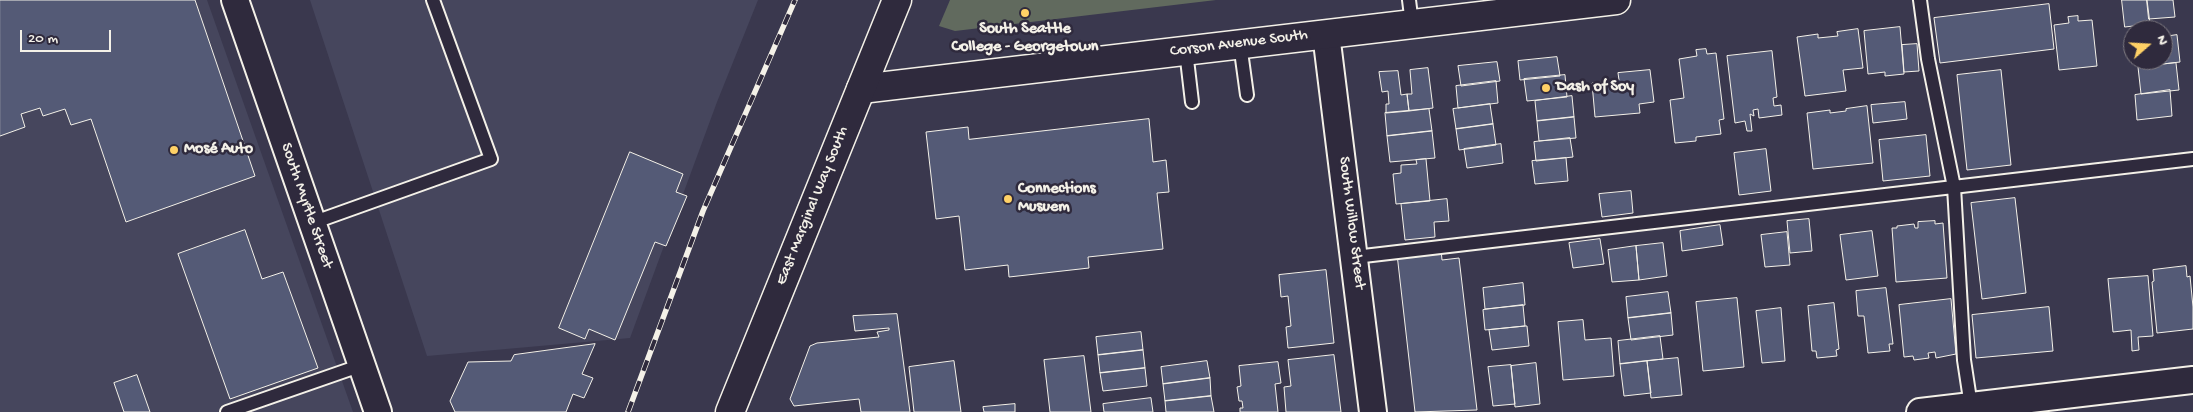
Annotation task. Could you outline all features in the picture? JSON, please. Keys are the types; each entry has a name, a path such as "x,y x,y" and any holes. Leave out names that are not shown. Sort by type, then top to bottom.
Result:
{"street":[{"name":"South Myrtle Street","path":"235,0 378,412"},
{"name":"East Marginal Way South","path":"730,412 897,0"},
{"name":"Corson Avenue South","path":"861,89 1326,34 1411,12 1616,0"},
{"name":"South Willow Street","path":"1326,34 1356,257 1374,412"},
{"path":"1920,412 2193,380"}],"lane":[{"path":"312,223 491,159 433,0"},
{"path":"1920,0 1928,59 1954,187 1964,360 1971,406"},
{"path":"1240,44 1247,95"},
{"path":"1186,51 1192,102"},
{"path":"1356,257 2193,159"},
{"path":"227,412 362,366"}],"shaded area":[{"path":"0,0 207,0 353,412 0,412"},
{"path":"310,0 758,0 717,102 630,338 427,356"}],"green space":[{"name":"South Seattle College - Georgetown","path":"950,0 1216,0 955,31 939,26"}],"building":[{"path":"0,0 195,0 255,176 126,222 91,119 71,125 65,109 43,116 40,108 21,114 25,127 0,136"},
{"path":"2122,0 2147,0 2150,20 2124,20"},
{"path":"2147,0 2173,0 2175,17 2149,19"},
{"path":"2049,4 2054,49 1940,63 1934,18"},
{"path":"2078,16 2078,21 2092,20 2097,66 2059,70 2054,25 2069,23 2068,17"},
{"path":"1900,27 1904,74 1885,76 1885,72 1868,74 1864,31"},
{"path":"1858,29 1863,68 1843,70 1846,91 1805,96 1797,37 1818,34 1818,38 1838,36 1837,32"},
{"path":"2177,35 2180,62 2173,63 2173,36"},
{"path":"1917,44 1919,71 1904,72 1902,45"},
{"path":"1706,49 1707,54 1716,53 1724,119 1719,120 1721,134 1696,137 1696,141 1675,143 1670,100 1684,98 1679,59 1697,56 1696,50"},
{"path":"1772,51 1777,97 1773,98 1774,106 1781,105 1782,115 1759,118 1758,109 1753,110 1754,116 1750,114 1752,131 1747,131 1745,121 1735,123 1727,56"},
{"path":"1557,57 1560,76 1520,80 1518,61"},
{"path":"1497,62 1500,81 1461,86 1458,66"},
{"path":"2173,63 2176,63 2179,90 2141,94 2138,70 2173,70"},
{"path":"1428,68 1433,108 1409,111 1407,94 1412,94 1410,70"},
{"path":"1650,70 1654,102 1639,104 1640,113 1595,117 1592,83 1619,80 1618,73"},
{"path":"2001,70 2011,165 1967,170 1957,75"},
{"path":"1398,71 1401,95 1407,94 1409,111 1386,113 1386,104 1389,104 1388,91 1382,92 1379,72"},
{"name":"Dash of Soy","path":"1565,75 1567,97 1527,101 1524,79"},
{"path":"1496,81 1498,103 1458,108 1456,86"},
{"path":"2170,90 2172,116 2137,120 2135,95"},
{"path":"1572,96 1574,117 1537,121 1535,101"},
{"path":"1905,102 1907,119 1873,123 1871,105"},
{"path":"1490,104 1493,124 1456,129 1453,109"},
{"path":"1867,106 1873,163 1813,169 1807,113 1830,110 1830,113"},
{"path":"1429,109 1432,131 1387,136 1385,113"},
{"path":"1574,117 1576,138 1539,141 1537,121"},
{"path":"1149,119 1153,162 1166,160 1169,192 1157,193 1163,249 1088,257 1089,268 1009,277 1008,265 965,270 959,216 936,219 926,132 968,127 969,139"},
{"path":"1493,124 1496,145 1459,150 1456,129"},
{"path":"1432,131 1435,158 1390,162 1387,136"},
{"path":"1926,135 1930,176 1883,181 1879,140"},
{"path":"1570,138 1573,157 1536,161 1534,142"},
{"path":"1501,144 1503,163 1467,168 1464,149"},
{"path":"1766,149 1771,191 1739,195 1734,153"},
{"path":"630,152 683,174 676,192 687,196 666,246 655,242 615,340 589,329 585,339 559,328"},
{"path":"1566,158 1568,181 1535,184 1532,161"},
{"path":"1426,159 1430,201 1396,204 1393,174 1401,173 1401,165 1417,164 1416,160"},
{"path":"1631,191 1633,213 1602,217 1599,194"},
{"path":"2015,198 2026,293 1982,299 1971,203"},
{"path":"1447,199 1449,221 1434,222 1435,237 1405,240 1401,204"},
{"path":"1809,219 1812,251 1790,253 1787,221"},
{"path":"1935,221 1935,224 1943,223 1947,278 1896,282 1892,228 1914,224 1915,228 1918,228 1918,222"},
{"path":"1720,225 1723,245 1682,251 1680,231"},
{"path":"245,230 262,279 283,272 318,368 230,399 178,254"},
{"path":"1872,231 1878,276 1846,280 1840,235"},
{"path":"1787,232 1790,265 1765,267 1761,235"},
{"path":"1600,239 1604,264 1573,268 1569,243"},
{"path":"1663,243 1667,276 1639,280 1636,246"},
{"path":"1636,246 1639,280 1612,282 1608,250"},
{"path":"1441,249 1442,260 1459,258 1477,410 1415,412 1397,254"},
{"path":"2186,266 2187,277 2190,276 2193,329 2157,333 2152,282 2154,281 2153,270"},
{"path":"1326,270 1334,343 1288,348 1286,327 1291,326 1288,296 1281,297 1279,275"},
{"path":"2148,276 2153,336 2138,337 2139,350 2132,351 2131,330 2113,332 2108,279"},
{"path":"1523,283 1525,305 1485,309 1483,288"},
{"path":"1886,288 1893,344 1889,344 1890,351 1868,353 1864,316 1858,316 1856,291"},
{"path":"1668,292 1671,313 1628,318 1626,297"},
{"path":"1737,298 1744,367 1703,371 1696,302"},
{"path":"1951,299 1956,354 1936,358 1935,352 1928,353 1929,358 1914,360 1913,356 1904,357 1899,305"},
{"path":"1834,303 1839,349 1836,350 1837,356 1817,358 1816,351 1812,351 1808,306"},
{"path":"1523,305 1525,326 1485,330 1483,310"},
{"path":"2049,307 2053,351 1976,358 1972,315"},
{"path":"1781,308 1785,361 1762,363 1756,311"},
{"path":"1671,313 1673,335 1631,340 1628,318"},
{"path":"897,314 910,412 861,412 859,399 794,406 790,399 810,346 817,343 879,337 877,332 889,330 889,328 855,331 853,316"},
{"path":"1583,320 1585,340 1611,338 1614,376 1563,380 1558,322"},
{"path":"1527,326 1529,346 1492,350 1489,330"},
{"path":"1141,332 1143,350 1098,355 1096,337"},
{"path":"1660,336 1663,359 1620,364 1618,341"},
{"path":"595,344 582,374 593,378 584,398 573,394 566,412 455,412 450,401 468,362 511,361 514,355"},
{"path":"1143,350 1145,368 1100,373 1098,355"},
{"path":"1334,355 1341,412 1286,412 1284,387 1291,386 1288,360"},
{"path":"1084,356 1091,412 1050,412 1044,360"},
{"path":"1678,358 1682,395 1651,398 1647,361"},
{"path":"954,361 961,412 914,412 909,367"},
{"path":"1207,361 1210,378 1163,384 1161,367"},
{"path":"1647,361 1651,393 1624,396 1620,364"},
{"path":"1278,362 1281,383 1275,384 1278,412 1240,412 1240,408 1243,408 1242,401 1239,401 1237,387 1241,386 1239,366"},
{"path":"1536,363 1540,404 1515,407 1511,366"},
{"path":"1511,365 1515,404 1493,406 1488,367"},
{"path":"1145,368 1147,386 1103,391 1100,373"},
{"path":"137,375 150,412 124,412 114,383"},
{"path":"1210,378 1211,396 1165,401 1163,384"},
{"path":"1211,396 1214,412 1166,412 1165,401"},
{"path":"1151,398 1153,412 1104,412 1103,404"},
{"path":"1015,404 1015,412 984,412 983,407"}],"railway":[{"path":"628,412 703,211 795,0"}],"place":[{"name":"South Seattle College - Georgetown","path":"1025,13"},
{"name":"Dash of Soy","path":"1546,88"},
{"name":"Mosé Auto","path":"174,150"},
{"name":"Connections Musuem","path":"1008,199"}]}
